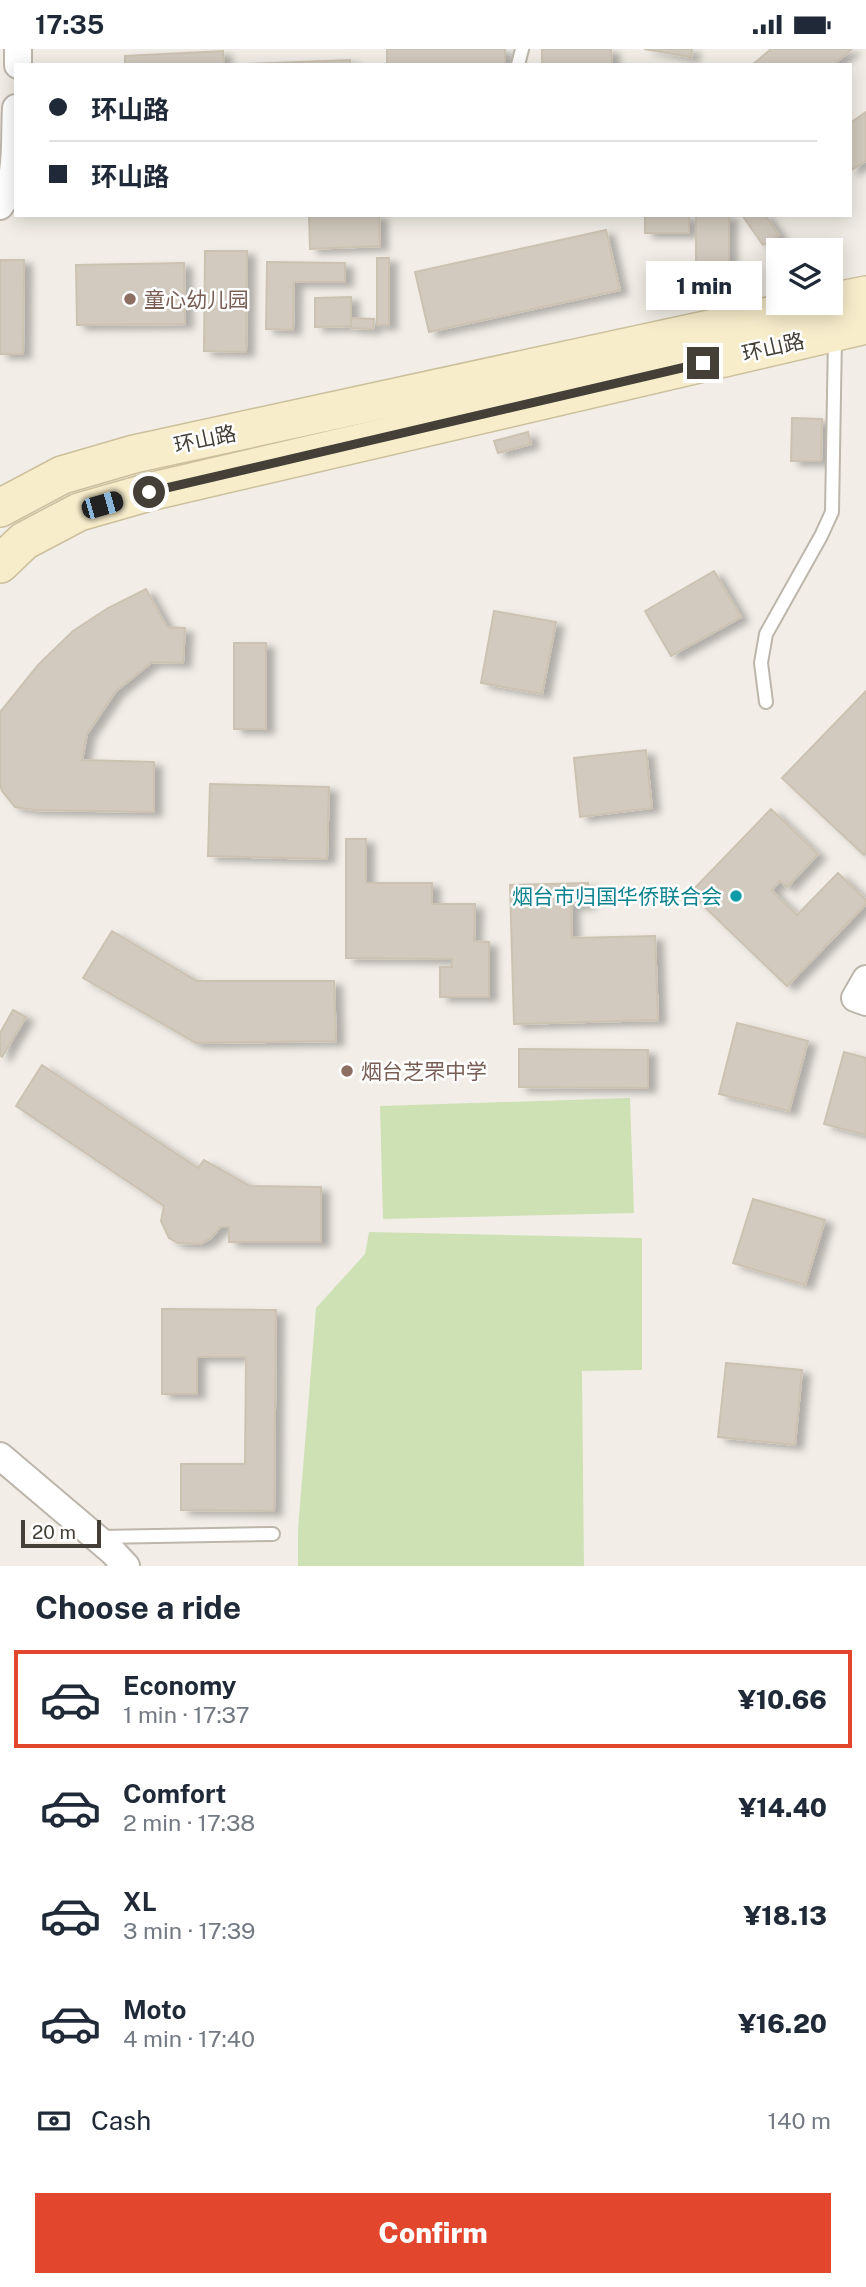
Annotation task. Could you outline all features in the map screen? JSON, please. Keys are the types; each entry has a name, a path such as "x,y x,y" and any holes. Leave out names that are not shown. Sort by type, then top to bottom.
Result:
{"main road":[{"name":"环山路","path":"0,564 24,541 79,512 840,316 866,295"},
{"name":"环山路","path":"0,509 62,475 134,454 840,316"}],"street":[{"path":"0,206 12,183 14,146"},
{"path":"866,979 855,998 866,1002"},
{"path":"0,1457 96,1537 126,1566"}],"lane":[{"path":"766,702 761,663 766,634 832,512 840,316"},
{"path":"96,1537 273,1534"}],"green space":[{"path":"630,1098 634,1213 383,1219 380,1106"},
{"path":"369,1232 642,1238 642,1370 582,1371 584,1566 298,1566 298,1530 316,1308 365,1254"}],"building":[{"path":"387,49 505,49 505,63 387,63"},
{"path":"542,49 611,49 612,63 542,63"},
{"path":"644,49 692,49 691,57"},
{"path":"771,49 852,49 835,63 754,63"},
{"path":"223,51 224,63 125,63 125,56"},
{"path":"350,60 350,63 272,63"},
{"path":"866,112 866,161 852,170 852,122"},
{"path":"309,217 379,217 380,246 310,249"},
{"path":"645,217 689,217 689,233 645,233"},
{"path":"696,217 729,217 729,268 696,268"},
{"path":"743,217 766,217 779,235 766,238 763,245"},
{"path":"606,230 620,290 429,332 415,272"},
{"path":"205,251 247,251 246,352 204,351"},
{"path":"377,258 389,258 389,325 377,325"},
{"path":"0,260 24,260 23,354 0,354"},
{"path":"267,262 345,263 345,282 294,282 293,330 266,329"},
{"path":"184,263 185,324 77,325 76,265"},
{"path":"351,297 351,326 315,327 315,298"},
{"path":"351,318 374,319 373,329 351,328"},
{"path":"792,418 822,419 821,461 791,461"},
{"path":"528,432 531,444 498,453 494,441"},
{"path":"714,571 741,617 671,656 645,611"},
{"path":"146,589 167,627 185,628 183,663 152,662 116,691 87,734 82,760 154,762 154,812 35,810 15,807 0,785 0,712 38,665 73,631 108,608"},
{"path":"494,611 556,622 542,694 481,683"},
{"path":"234,643 266,643 266,729 234,729"},
{"path":"866,691 866,853 864,855 782,778"},
{"path":"646,750 652,808 580,817 574,758"},
{"path":"210,784 329,787 327,859 208,856"},
{"name":"烟台市归国华侨联合会","path":"771,809 818,854 787,887 780,881 771,890 797,915 838,873 866,900 866,904 787,986 690,893"},
{"path":"346,839 366,839 366,883 432,883 432,904 475,904 474,941 489,942 489,997 440,997 440,967 452,967 452,959 346,958"},
{"path":"588,883 588,904 571,905 572,938 655,936 658,1020 514,1024 510,885"},
{"path":"112,931 197,981 334,981 336,1041 196,1043 83,978"},
{"path":"13,1010 26,1017 2,1057 0,1033"},
{"path":"737,1023 808,1041 789,1111 719,1094"},
{"path":"519,1049 648,1050 648,1088 519,1087"},
{"path":"844,1052 866,1058 866,1135 824,1124"},
{"path":"42,1065 198,1168 204,1160 250,1186 321,1187 321,1242 229,1242 229,1227 220,1227 211,1238 200,1244 178,1243 169,1238 161,1221 164,1206 16,1106"},
{"path":"753,1199 825,1220 805,1285 733,1263"},
{"path":"162,1309 276,1310 274,1511 181,1510 181,1464 245,1464 246,1357 197,1357 197,1394 162,1394"},
{"path":"726,1363 802,1370 795,1445 718,1437"}],"place":[{"name":"童心幼儿园","path":"130,299"},
{"name":"烟台市归国华侨联合会","path":"736,896"},
{"name":"烟台芝罘中学","path":"347,1071"}],"route":[{"path":"149,492 703,363"}]}
